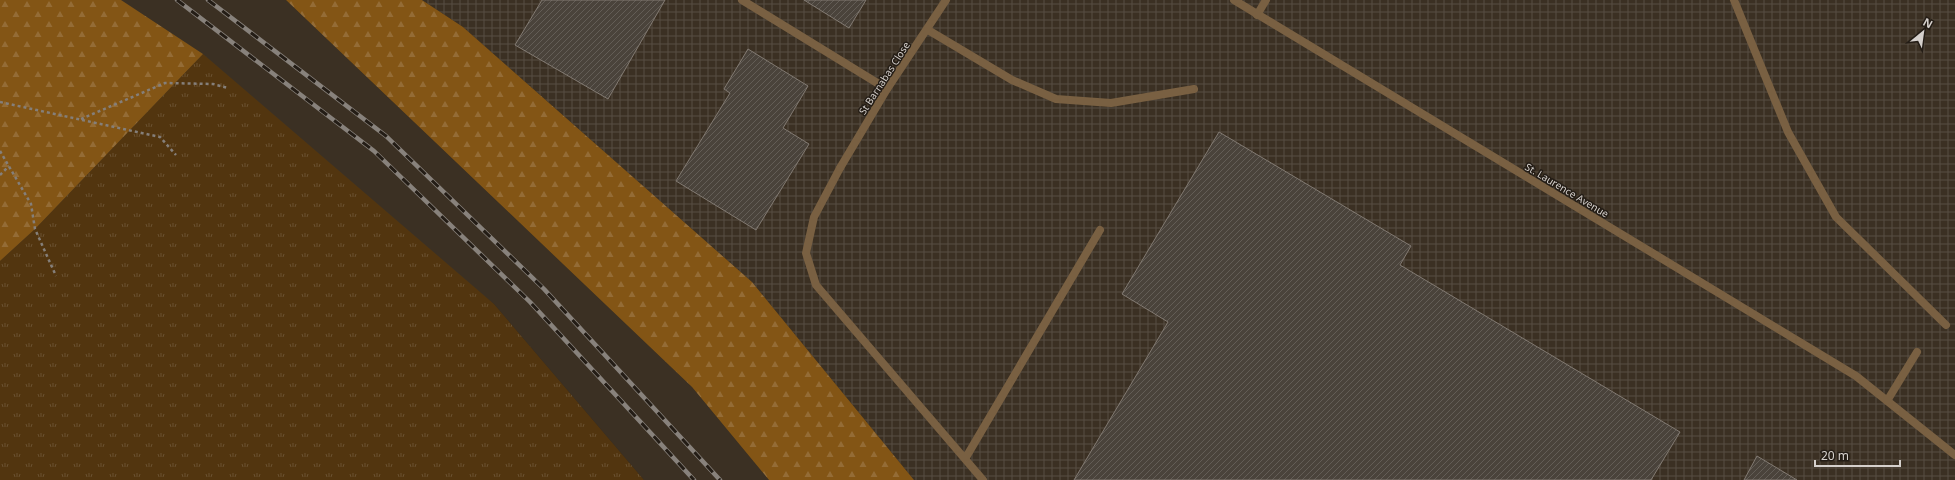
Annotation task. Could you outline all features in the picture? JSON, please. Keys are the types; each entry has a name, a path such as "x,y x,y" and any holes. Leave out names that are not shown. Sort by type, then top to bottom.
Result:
{"street":[{"path":"742,0 887,89"},
{"name":"St Barnabas Close","path":"946,0 928,30 887,89 840,168 814,217 806,253 816,286 983,480"},
{"name":"St. Laurence Avenue","path":"1234,0 1856,376 1955,455"},
{"path":"1258,15 1266,0"},
{"path":"1734,0 1788,132 1836,217 1946,325"},
{"path":"928,30 1012,80 1056,98 1111,103 1194,88"},
{"path":"965,459 1100,230"},
{"path":"1887,401 1917,352"}],"path":[{"path":"80,120 166,83 214,84 228,88"},
{"path":"0,102 160,137 176,155"},
{"path":"0,151 32,204 35,229 56,276"},
{"path":"0,175 9,166"}],"shaded area":[{"path":"117,0 286,0 692,387 769,480 644,480 494,304"},
{"path":"422,0 1955,0 1955,480 914,480 752,282 463,27"}],"green space":[{"path":"0,0 121,0 203,54 35,229 0,261"},
{"path":"286,0 422,0 463,27 752,282 914,480 769,480 692,387"},
{"path":"203,54 494,304 644,480 0,480 0,261 35,229"}],"building":[{"path":"542,0 665,0 608,99 515,45"},
{"path":"804,0 866,0 849,28"},
{"path":"748,49 808,86 783,128 809,144 756,230 676,181 730,93 724,89"},
{"path":"1219,132 1411,246 1400,265 1680,432 1651,480 1074,480 1168,322 1122,294"},
{"path":"1757,456 1797,480 1744,480"}],"railway":[{"path":"177,0 374,151 530,302 694,480"},
{"path":"208,0 386,136 544,289 720,480"}]}
